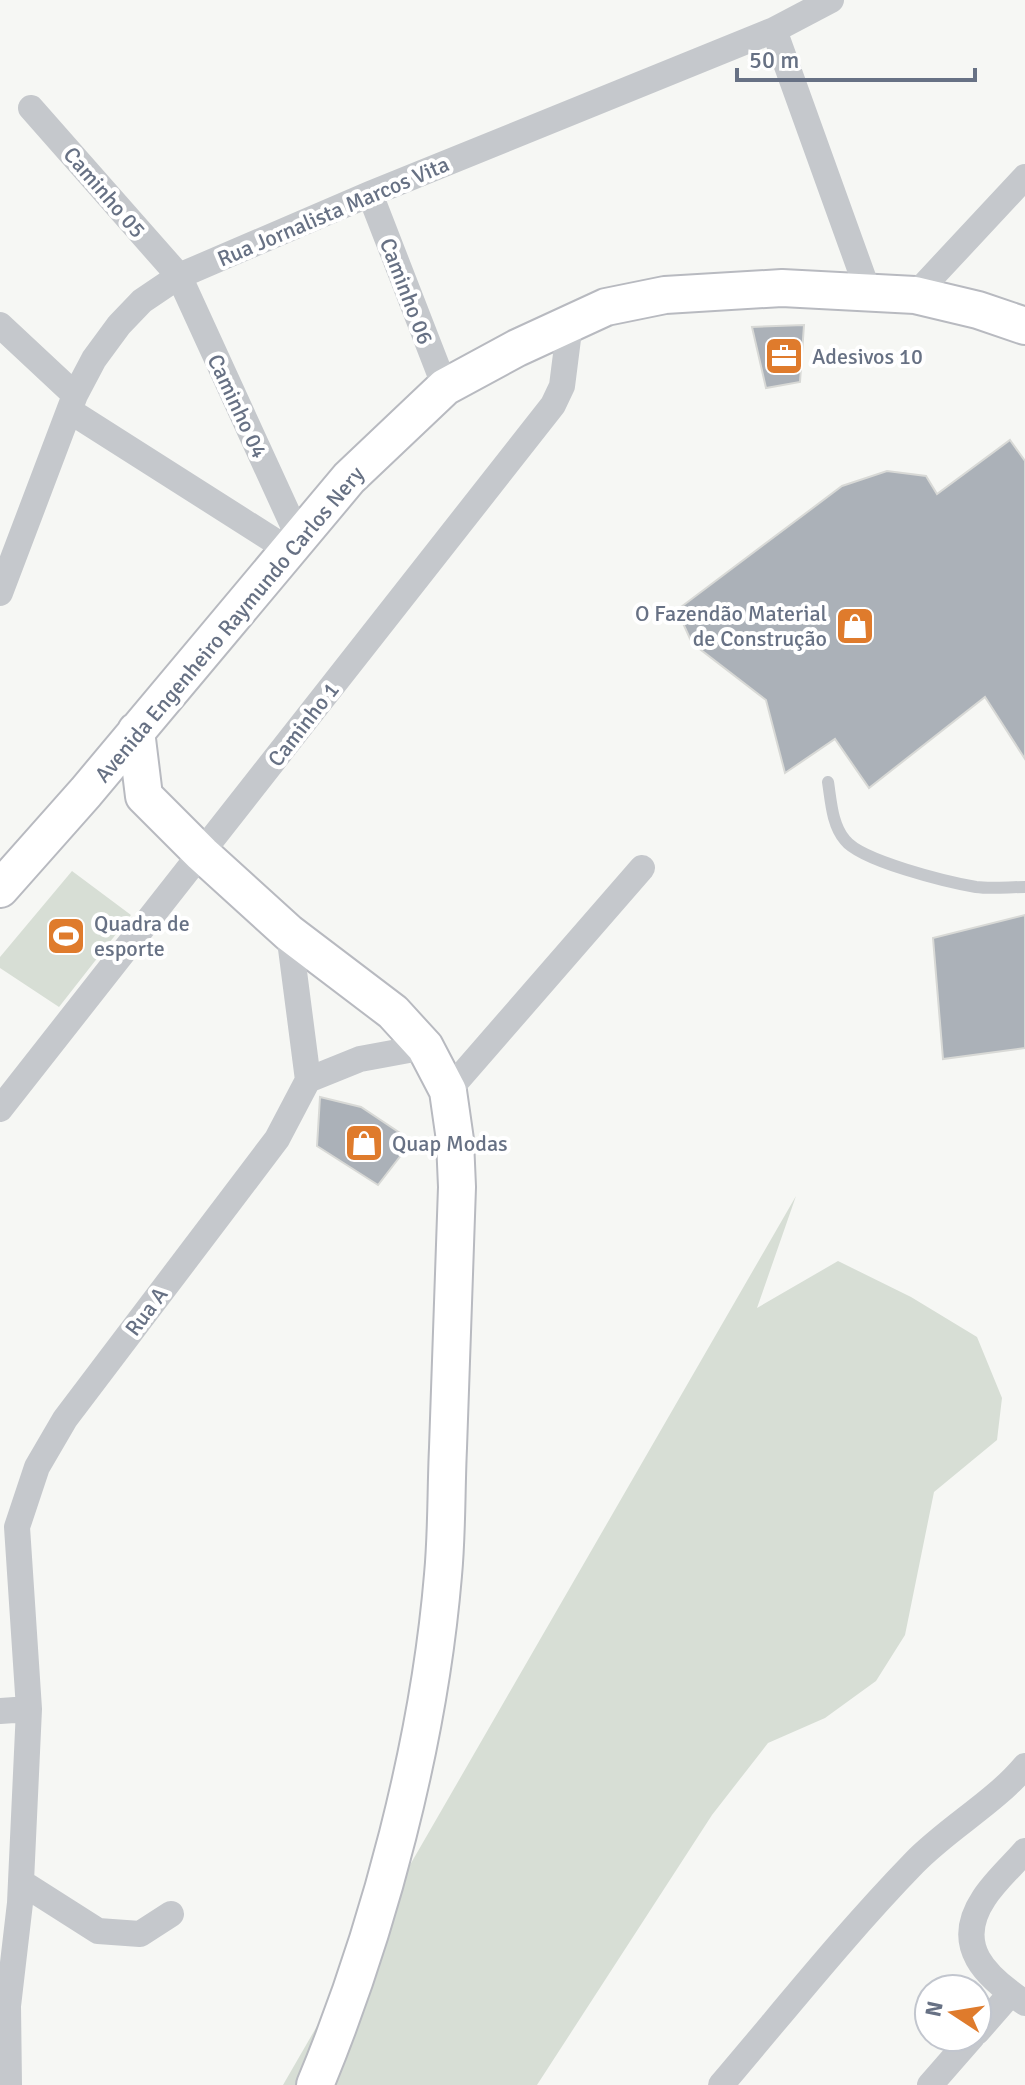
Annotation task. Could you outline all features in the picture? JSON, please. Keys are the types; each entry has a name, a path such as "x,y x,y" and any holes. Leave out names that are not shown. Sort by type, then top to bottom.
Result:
{"main road":[{"name":"Avenida Engenheiro Raymundo Carlos Nery","path":"0,889 86,792 292,542 349,478 445,387 606,307 665,295 782,288 915,295 978,310 1025,326"},
{"path":"136,731 144,796 289,933 393,1012 425,1047 448,1091 455,1140 457,1187 443,1575 433,1655 414,1759 385,1884 358,1971 315,2085"},
{"path":"86,792 144,796"}],"street":[{"name":"Rua Jornalista Marcos Vita","path":"0,593 72,403 94,359 119,325 142,301 179,276 370,194 774,30 831,0"},
{"path":"774,30 868,291"},
{"name":"Caminho 05","path":"31,108 179,276"},
{"path":"915,295 1025,177"},
{"name":"Caminho 06","path":"370,194 445,387"},
{"name":"Caminho 04","path":"179,276 292,542"},
{"name":"Caminho 1","path":"0,1109 553,405 562,386 570,323"},
{"path":"0,325 72,403 292,542"},
{"path":"448,1091 642,868"},
{"path":"289,933 308,1080 360,1059 425,1047"},
{"name":"Rua A","path":"6,2073 8,2006 21,1893 29,1709 9,1520 65,1419 277,1139 308,1080"},
{"path":"0,1711 29,1709"},
{"path":"721,2085 870,1910 917,1860 996,1797 1025,1766"},
{"path":"993,2019 1018,1998 984,1971 972,1951 972,1928 983,1899 1025,1851"},
{"path":"21,1893 98,1931 140,1934 171,1914"},
{"path":"930,2085 958,2053"}],"lane":[{"path":"828,782 835,822 843,839 856,851 874,860 977,887 1025,887"}],"shaded area":[{"name":"Quadra de esporte","path":"72,871 131,915 59,1007 0,968 0,957"},
{"path":"796,1196 757,1308 838,1261 911,1297 977,1337 1002,1398 997,1440 934,1492 905,1635 876,1681 825,1718 768,1743 712,1815 537,2085 283,2085"}],"building":[{"path":"804,325 800,382 766,388 752,327"},
{"name":"O Fazendão Material de Construção","path":"1010,440 1025,461 1025,759 985,697 869,788 835,739 785,773 766,700 692,643 677,610 842,486 887,471 926,476 937,494"},
{"path":"1025,915 1025,1048 943,1059 933,938"},
{"name":"Quap Modas","path":"320,1097 361,1107 412,1141 378,1185 317,1146"}],"place":[{"name":"Adesivos 10","path":"784,356"},
{"name":"O Fazendão Material de Construção","path":"855,626"},
{"name":"Quadra de esporte","path":"66,936"},
{"name":"Quap Modas","path":"364,1143"}]}
